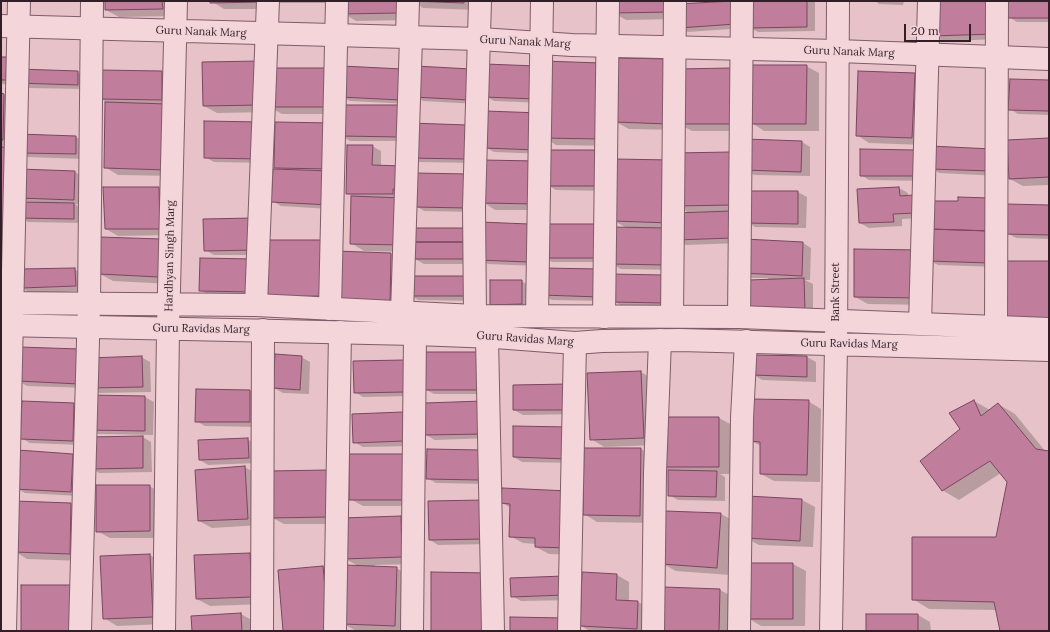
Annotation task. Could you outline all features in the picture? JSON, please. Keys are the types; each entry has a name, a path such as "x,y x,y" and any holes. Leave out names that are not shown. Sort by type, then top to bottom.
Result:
{"street":[{"path":"5,631 6,303 10,26 19,1"},
{"path":"80,631 89,304 92,1"},
{"name":"Hardhyan Singh Marg","path":"164,631 168,330 176,1"},
{"path":"256,305 268,1"},
{"path":"330,309 336,1"},
{"path":"402,314 409,38 408,1"},
{"path":"475,316 474,207 480,1"},
{"path":"537,316 542,1"},
{"path":"604,317 608,1"},
{"path":"672,316 675,1"},
{"path":"739,317 742,1"},
{"name":"Bank Street","path":"831,631 836,345 838,1"},
{"path":"920,324 929,1"},
{"path":"996,328 997,1"},
{"name":"Guru Nanak Marg","path":"10,26 176,32 480,39 542,43 838,51 1049,59"},
{"name":"Guru Ravidas Marg","path":"6,303 256,305 402,314 475,316 739,317 1049,329"},
{"name":"Guru Ravidas Marg","path":"6,325 88,326 168,330 263,330 487,336 575,343 660,340 746,341 836,345 1049,350"},
{"path":"262,631 263,330"},
{"path":"336,631 340,332"},
{"path":"412,631 415,334"},
{"path":"487,336 493,631"},
{"path":"653,631 655,472 660,340"},
{"path":"739,631 742,418 746,341"},
{"path":"569,631 575,343"}],"building":[{"path":"105,1 162,1 163,9 105,10"},
{"path":"210,1 261,1 261,2 210,3"},
{"path":"342,1 398,1 398,13 342,14"},
{"path":"410,1 464,1 464,3"},
{"path":"612,1 672,1 672,12 613,13"},
{"path":"734,1 736,24 679,28 677,4"},
{"path":"747,1 807,1 807,27 748,28"},
{"path":"932,1 992,1 994,34 933,36"},
{"path":"1007,1 1049,1 1049,18 1008,18"},
{"path":"1,57 7,57 6,80 1,80"},
{"path":"616,58 669,59 668,124 615,122"},
{"path":"260,61 261,105 203,106 202,62"},
{"path":"543,61 601,63 600,139 542,138"},
{"path":"485,64 537,66 536,99 484,97"},
{"path":"751,65 807,65 806,124 751,124"},
{"path":"342,66 402,69 401,100 340,97"},
{"path":"415,66 471,69 470,100 414,97"},
{"path":"268,68 328,68 328,107 268,107"},
{"path":"732,68 733,124 678,124 677,69"},
{"path":"18,69 78,71 78,85 18,83"},
{"path":"99,70 162,71 162,100 99,99"},
{"path":"858,71 915,73 912,138 856,136"},
{"path":"1010,79 1049,80 1049,111 1008,110"},
{"path":"1,93 4,94 3,140 1,140"},
{"path":"105,102 167,104 166,170 104,168"},
{"path":"340,105 400,105 400,137 340,136"},
{"path":"486,111 540,113 538,150 484,148"},
{"path":"204,121 260,122 260,159 204,158"},
{"path":"275,122 333,123 332,169 274,168"},
{"path":"410,123 467,125 466,159 409,158"},
{"path":"19,134 76,136 76,154 19,153"},
{"path":"1049,138 1049,177 1009,179 1007,140"},
{"path":"745,139 802,141 801,172 744,170"},
{"path":"347,145 373,145 372,165 404,166 403,189 393,189 393,194 346,194"},
{"path":"930,146 992,149 991,171 930,169"},
{"path":"1,147 10,148 3,241 1,241"},
{"path":"860,149 915,150 915,176 860,176"},
{"path":"546,150 601,150 600,186 546,186"},
{"path":"731,152 732,205 676,206 674,153"},
{"path":"614,159 671,160 670,223 613,221"},
{"path":"482,160 536,161 536,204 482,203"},
{"path":"20,169 75,171 74,200 19,198"},
{"path":"273,169 332,171 331,205 271,202"},
{"path":"415,173 467,174 466,208 415,207"},
{"path":"103,187 159,187 160,229 105,229"},
{"path":"899,187 900,196 914,195 915,213 893,214 894,222 859,223 857,189"},
{"path":"746,191 798,191 798,224 746,223"},
{"path":"351,196 403,198 402,245 350,244"},
{"path":"958,197 991,198 990,231 929,229 930,201 958,201"},
{"path":"18,202 74,203 74,219 18,218"},
{"path":"1006,204 1049,205 1049,235 1006,234"},
{"path":"731,211 732,238 676,240 676,213"},
{"path":"254,218 255,250 204,251 203,219"},
{"path":"479,222 529,224 528,262 478,260"},
{"path":"542,224 597,224 598,258 542,258"},
{"path":"612,227 667,228 666,265 611,264"},
{"path":"414,228 466,228 466,242 414,242"},
{"path":"929,229 990,231 989,263 929,261"},
{"path":"100,237 161,239 159,277 99,274"},
{"path":"744,239 803,242 802,276 742,273"},
{"path":"263,240 322,240 323,296 264,297"},
{"path":"414,242 466,242 466,259 414,259"},
{"path":"854,249 920,250 919,298 854,297"},
{"path":"335,251 391,253 390,303 334,302"},
{"path":"200,258 253,259 252,292 199,291"},
{"path":"1005,261 1049,261 1049,326 1005,325"},
{"path":"75,268 76,286 21,288 20,269"},
{"path":"543,268 599,269 599,297 542,295"},
{"path":"612,274 663,275 663,303 612,302"},
{"path":"409,276 465,276 465,296 409,296"},
{"path":"804,278 805,310 750,311 749,280"},
{"path":"490,280 522,280 522,304 490,305"},
{"path":"19,347 80,349 79,384 18,381"},
{"path":"424,352 478,352 478,390 424,390"},
{"path":"275,354 302,356 300,390 273,388"},
{"path":"753,355 807,356 807,377 753,375"},
{"path":"142,356 143,387 89,388 89,358"},
{"path":"404,360 405,392 354,393 353,361"},
{"path":"641,371 644,438 590,440 587,373"},
{"path":"569,384 569,410 513,410 513,385"},
{"path":"196,389 250,390 250,422 195,422"},
{"path":"89,395 145,396 145,431 88,430"},
{"path":"751,399 809,400 807,475 760,474 760,442 750,441"},
{"path":"974,400 981,416 998,403 1036,449 1049,451 1049,631 1000,631 994,602 912,600 912,537 996,537 1007,482 990,461 942,491 920,461 960,429 949,413"},
{"path":"22,401 74,403 73,441 20,439"},
{"path":"483,401 484,434 425,435 425,403"},
{"path":"403,412 404,441 353,443 352,414"},
{"path":"663,417 719,417 719,467 663,467"},
{"path":"513,426 569,427 568,459 513,457"},
{"path":"143,436 143,468 90,469 89,437"},
{"path":"248,438 249,458 199,460 198,440"},
{"path":"584,448 641,448 640,516 583,515"},
{"path":"427,449 480,450 479,480 426,479"},
{"path":"18,450 73,454 71,492 15,489"},
{"path":"349,454 403,454 403,500 349,500"},
{"path":"245,466 248,519 198,521 195,470"},
{"path":"327,470 328,517 270,518 269,471"},
{"path":"668,470 717,471 716,497 668,496"},
{"path":"96,485 150,485 150,531 96,532"},
{"path":"502,488 569,491 567,548 535,547 535,538 509,537 510,504 500,503"},
{"path":"747,496 802,499 800,541 745,538"},
{"path":"485,500 485,539 429,540 428,501"},
{"path":"15,501 71,503 70,554 14,552"},
{"path":"665,511 721,513 717,568 662,564"},
{"path":"401,516 402,557 343,559 342,518"},
{"path":"250,553 252,597 196,599 194,555"},
{"path":"150,554 153,617 103,619 100,556"},
{"path":"747,563 793,563 793,619 747,619"},
{"path":"344,565 397,567 395,626 343,624"},
{"path":"323,566 329,631 283,631 278,570"},
{"path":"431,572 489,573 489,631 431,631"},
{"path":"582,572 617,574 616,600 638,601 637,629 580,626"},
{"path":"564,576 565,595 511,597 510,578"},
{"path":"21,585 71,585 71,631 21,631"},
{"path":"664,587 720,589 719,631 663,631"},
{"path":"241,613 242,631 192,631 191,616"},
{"path":"866,614 918,614 918,631 866,631"},
{"path":"510,617 564,618 564,631 510,631"}]}
